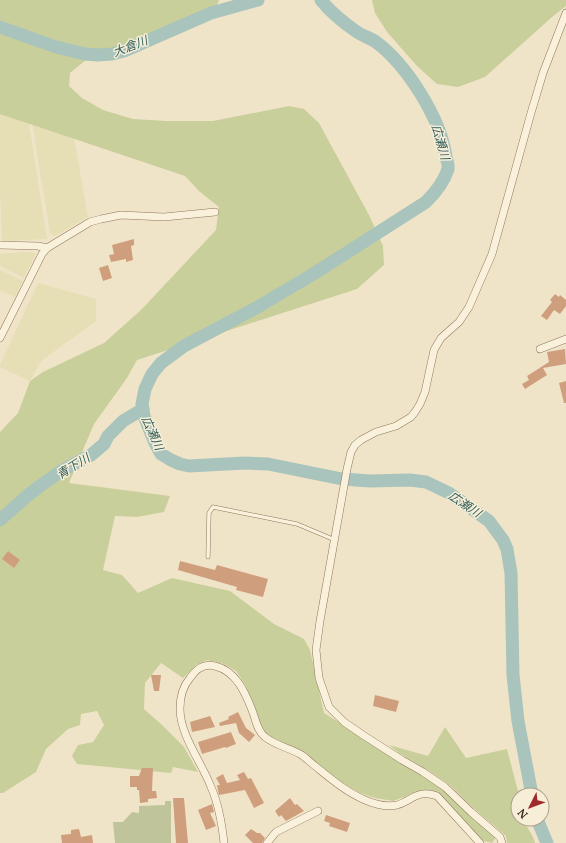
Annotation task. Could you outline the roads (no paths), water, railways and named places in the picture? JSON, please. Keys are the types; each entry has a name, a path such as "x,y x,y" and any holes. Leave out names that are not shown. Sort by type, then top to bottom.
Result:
{"street":[{"path":"502,843 500,837 445,787 424,772 402,760 344,722 329,707 319,678 316,650 351,452 355,445 361,440 376,432 396,426 405,421 415,412 425,392 434,350 441,338 459,322 469,307 492,254 543,73 566,14"},
{"path":"0,338 42,254 47,248 90,222 121,215 164,217 215,212"},
{"path":"0,245 38,246 47,248"},
{"path":"540,349 566,339"},
{"path":"224,843 220,811 211,787 188,739 182,723 180,709 181,698 189,679 195,671 204,666 213,665 224,668 230,672 238,682 252,710 258,728 264,737 300,754 352,793 373,803 397,805 424,793 437,796 480,843"},
{"path":"267,843 276,832 318,811"}],"lane":[{"path":"208,557 209,513 213,507 297,524 335,540"}],"waterway":[{"name":"大倉川","path":"0,27 56,47 85,54 112,54 124,51 211,13 258,0"},
{"name":"広瀬川","path":"321,0 329,9 357,32 376,42 388,52 410,78 421,94 437,126 443,142 448,165 446,174 439,187 426,202 315,273 256,308 184,346 161,363 152,374 145,389 142,404 144,416 161,454 180,464 189,466 245,463 268,464 342,479 370,481 410,480 426,482 449,493 489,521 503,540 507,549 511,573 513,675 518,721 530,787"},
{"name":"青下川","path":"0,520 40,486 61,471 91,455 104,444 108,436 123,421 143,409"},
{"name":"広瀬川","path":"540,827 547,843"}]}
